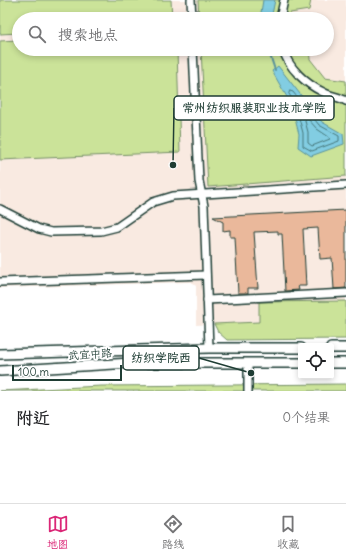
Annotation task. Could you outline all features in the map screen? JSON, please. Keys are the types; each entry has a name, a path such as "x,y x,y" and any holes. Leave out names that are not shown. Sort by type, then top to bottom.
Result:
{"main road":[{"name":"武宜中路","path":"0,354 209,348 298,348"},
{"path":"334,348 346,348"},
{"name":"武宜中路","path":"0,371 131,363 298,363"},
{"path":"334,363 346,363"}],"lane":[{"path":"191,0 192,12"},
{"path":"281,12 284,0"},
{"path":"193,56 199,181 204,206 209,348"},
{"path":"286,56 292,67 306,82 322,92 346,101"},
{"path":"0,209 40,229 51,232 101,231 117,227 153,202 173,196 201,193 346,185"},
{"path":"0,282 206,275"},
{"path":"207,300 346,293"},
{"path":"248,363 248,391"}],"shaded area":[{"path":"0,0 346,0 346,301 259,302 259,322 196,325 196,286 191,282 0,288"}],"green space":[{"path":"0,0 171,0 172,12 12,12 12,33 0,34"},
{"path":"198,0 311,0 309,10 296,12 199,12"},
{"path":"12,40 12,56 177,56 180,152 0,160 0,41"},
{"path":"201,56 310,56 310,59 325,78 346,81 346,176 208,187"},
{"path":"346,301 346,339 227,340 218,332 214,324 259,322 259,302"},
{"path":"346,384 346,391 0,391 101,386"}],"water":[{"path":"263,0 275,0 272,12 261,12"},
{"path":"278,66 322,122 343,134 344,144 311,156 298,147 299,134 291,104 272,71"}],"building":[{"path":"346,210 346,288 334,289 332,258 320,259 318,228 303,229 306,286 298,286 299,290 285,291 282,234 278,234 278,231 254,232 258,288 248,288 248,293 238,293 235,237 230,237 230,230 223,231 223,222 213,217"}],"waterway":[{"path":"270,56 275,70"}],"place":[{"name":"常州纺织服装职业技术学院","path":"173,165"},
{"name":"纺织学院西","path":"251,373"}]}
